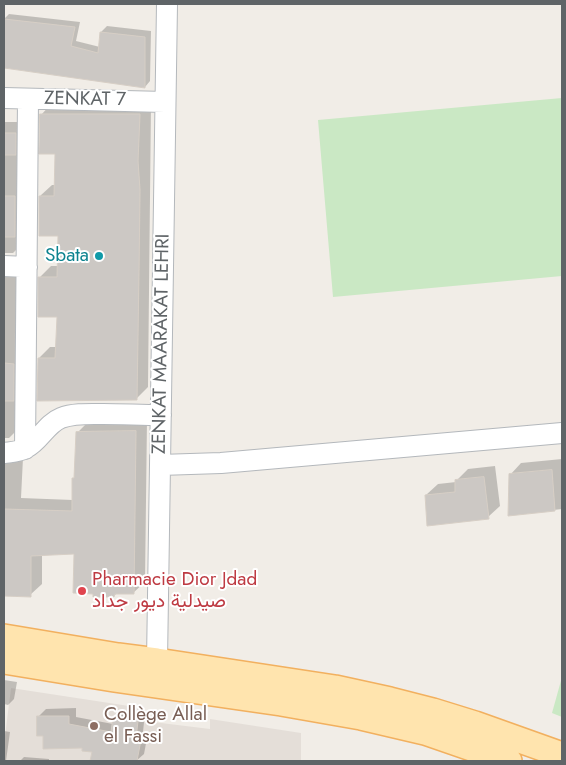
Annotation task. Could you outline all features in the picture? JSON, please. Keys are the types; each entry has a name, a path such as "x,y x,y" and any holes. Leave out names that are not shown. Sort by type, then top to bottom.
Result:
{"main road":[{"path":"4,637 118,656 156,673 281,703 361,717 425,732 509,761"},
{"path":"4,661 335,688 390,700 476,724 562,755"}],"street":[{"name":"ZENKAT MAARAKAT LEHRI","path":"156,673 167,4"},
{"name":"ZENKAT 7","path":"4,98 165,102"},
{"path":"25,449 28,99"},
{"path":"4,266 27,267"},
{"path":"4,452 25,449 34,443 57,420 64,417 84,415 161,415"},
{"path":"160,465 221,463 562,432"}],"shaded area":[{"name":"Collège Allal el Fassi","path":"11,688 142,708 153,722 210,729 210,719 301,733 301,761 4,761 4,744"}],"green space":[{"path":"562,98 562,276 333,297 318,120"},
{"path":"562,677 562,717 552,713"}],"building":[{"path":"4,19 75,27 71,46 98,53 100,32 145,37 145,88 4,68"},
{"name":"Sbata","path":"40,114 140,114 138,161 140,190 137,400 37,401 38,358 55,358 57,317 38,317 38,277 57,277 58,236 39,236 39,196 54,196 55,154 39,154"},
{"path":"4,133 16,133 16,155 4,155"},
{"path":"4,196 15,196 15,237 4,237"},
{"path":"4,363 14,364 14,401 4,401"},
{"path":"136,431 134,594 115,594 114,597 93,597 93,594 73,593 74,554 31,556 31,597 4,596 4,509 72,511 72,478 74,478 76,432"},
{"path":"552,470 555,511 508,516 509,474"},
{"path":"484,477 489,519 427,526 425,495 455,492 455,480"},
{"path":"37,716 69,716 69,724 111,732 113,717 138,721 136,739 141,740 137,761 90,761 92,752 82,751 82,748 43,749 43,736 37,736"}],"place":[{"name":"Sbata","path":"99,256"},
{"name":"Pharmacie Dior Jdad صيدلية ديور جداد","path":"82,591"},
{"name":"Collège Allal el Fassi","path":"94,726"}]}
